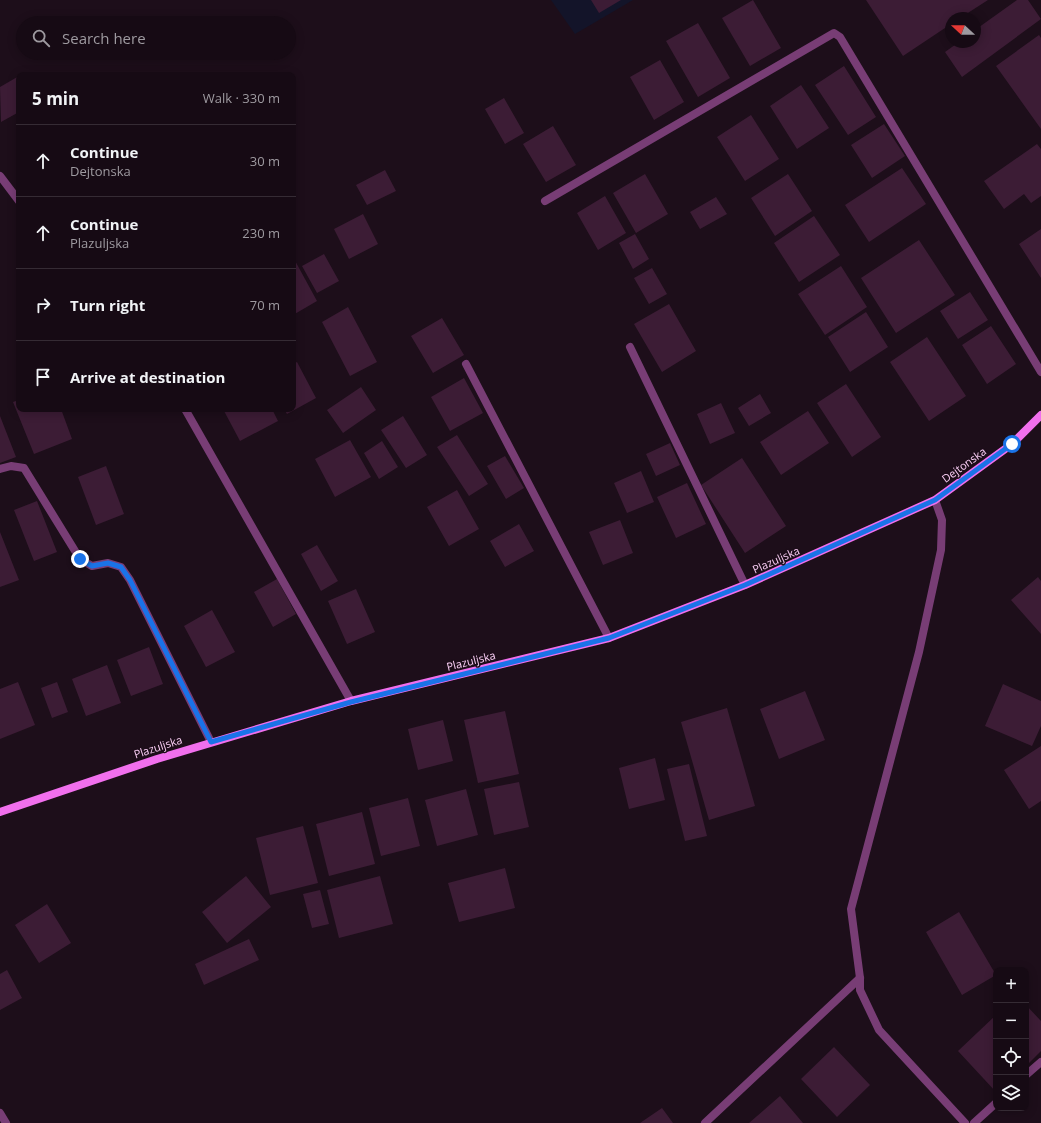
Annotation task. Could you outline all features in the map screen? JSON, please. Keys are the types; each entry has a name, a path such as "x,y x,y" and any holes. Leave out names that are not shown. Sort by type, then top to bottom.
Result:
{"main road":[{"name":"Dejtonska","path":"935,500 1012,444 1041,415"},
{"name":"Plazuljska","path":"0,812 211,742 351,702 609,638 745,585 935,500"}],"street":[{"path":"545,201 834,33 837,34 1041,372"},
{"path":"0,176 16,197"},
{"path":"630,347 745,585"},
{"path":"466,364 609,638"},
{"path":"187,412 351,702"},
{"path":"0,469 11,466 24,468 80,559 92,566 108,563 121,567 130,580 211,742"},
{"path":"935,500 942,520 941,550 919,652 851,909 860,978 860,990 879,1030 965,1123"},
{"path":"705,1123 860,978"},
{"path":"1029,1072 1041,1062"},
{"path":"974,1123 993,1106"}],"shaded area":[{"path":"551,0 633,0 575,34"}],"building":[{"path":"591,0 621,0 599,13"},
{"path":"753,0 781,48 750,66 722,18"},
{"path":"866,0 988,0 969,12 945,12 945,28 903,56"},
{"path":"1017,0 1028,0 1041,19 962,77 945,52 951,48 981,48 981,26"},
{"path":"698,23 730,78 698,97 666,41"},
{"path":"1039,35 1041,38 1041,129 996,66"},
{"path":"660,60 684,102 654,120 630,77"},
{"path":"844,66 876,117 848,135 815,85"},
{"path":"16,78 16,114 1,122 0,87"},
{"path":"801,85 829,128 797,149 770,106"},
{"path":"504,98 524,133 505,144 485,109"},
{"path":"751,115 779,159 745,181 717,137"},
{"path":"884,124 905,156 872,178 851,145"},
{"path":"553,126 576,165 546,182 523,144"},
{"path":"1037,144 1041,149 1041,196 1031,203 1024,194 1004,209 984,181"},
{"path":"902,168 926,204 869,242 845,205"},
{"path":"385,170 396,191 367,205 356,185"},
{"path":"645,174 668,214 636,233 613,193"},
{"path":"788,174 812,211 775,236 751,198"},
{"path":"605,196 626,233 598,250 577,213"},
{"path":"716,197 727,214 700,229 690,212"},
{"path":"363,214 378,244 349,259 334,229"},
{"path":"814,216 840,255 799,282 774,243"},
{"path":"1041,229 1041,278 1019,244"},
{"path":"635,234 649,259 633,269 619,243"},
{"path":"919,240 955,295 896,333 861,278"},
{"path":"324,254 339,281 317,293 302,266"},
{"path":"296,262 317,301 296,313"},
{"path":"841,266 867,307 825,335 798,294"},
{"path":"652,268 667,294 649,304 634,278"},
{"path":"970,292 988,320 958,339 940,311"},
{"path":"669,304 696,351 662,372 634,324"},
{"path":"348,307 377,362 350,376 322,322"},
{"path":"866,312 888,347 850,372 828,337"},
{"path":"442,318 464,355 433,373 411,336"},
{"path":"991,326 1016,364 987,384 962,345"},
{"path":"927,337 966,396 929,421 890,362"},
{"path":"296,362 316,398 296,409"},
{"path":"464,378 483,413 450,431 431,397"},
{"path":"846,384 881,437 852,457 817,403"},
{"path":"361,387 376,410 343,433 327,410"},
{"path":"760,394 771,413 749,426 738,408"},
{"path":"16,401 16,409 13,402"},
{"path":"721,403 735,433 710,444 697,414"},
{"path":"808,411 829,443 781,475 760,442"},
{"path":"17,412 62,412 72,439 34,454"},
{"path":"225,412 274,412 278,421 240,441"},
{"path":"0,416 16,457 0,463"},
{"path":"403,416 427,455 406,468 381,430"},
{"path":"457,435 488,484 469,496 437,447"},
{"path":"350,440 371,477 335,497 315,459"},
{"path":"382,441 398,467 379,479 364,453"},
{"path":"670,443 680,465 656,476 646,454"},
{"path":"505,456 524,488 506,499 487,466"},
{"path":"742,458 786,526 745,553 701,485"},
{"path":"106,466 124,514 96,525 78,477"},
{"path":"641,471 654,502 627,513 614,483"},
{"path":"687,483 706,524 676,538 657,497"},
{"path":"457,490 479,529 449,546 427,507"},
{"path":"37,501 57,552 34,561 14,510"},
{"path":"620,520 633,553 603,565 589,532"},
{"path":"519,524 534,551 505,567 490,541"},
{"path":"0,532 19,580 0,587"},
{"path":"317,545 338,581 321,591 301,554"},
{"path":"1038,577 1041,581 1041,634 1011,600"},
{"path":"277,579 296,614 273,627 254,592"},
{"path":"356,589 375,632 347,644 328,601"},
{"path":"212,610 235,652 206,667 184,626"},
{"path":"149,647 163,684 131,696 117,660"},
{"path":"107,665 121,703 86,716 72,679"},
{"path":"18,682 35,725 0,739 0,689"},
{"path":"57,682 68,712 52,718 41,688"},
{"path":"1003,684 1041,701 1041,726 1032,746 985,726"},
{"path":"805,691 825,740 779,759 760,709"},
{"path":"727,708 755,806 709,820 681,722"},
{"path":"505,711 519,774 478,783 464,720"},
{"path":"443,720 453,761 418,770 408,729"},
{"path":"1041,746 1041,801 1029,809 1004,770"},
{"path":"655,758 665,800 629,809 619,768"},
{"path":"689,764 707,836 685,841 667,769"},
{"path":"519,782 529,827 494,835 484,789"},
{"path":"466,789 478,835 437,846 425,800"},
{"path":"408,798 420,846 381,856 369,808"},
{"path":"362,812 375,864 329,876 316,824"},
{"path":"303,826 318,883 270,895 256,838"},
{"path":"505,868 515,908 459,922 448,883"},
{"path":"246,876 271,907 227,943 202,912"},
{"path":"380,876 393,924 339,938 327,890"},
{"path":"320,890 329,924 312,928 303,894"},
{"path":"47,904 71,943 39,963 15,925"},
{"path":"959,912 993,970 993,977 962,995 926,932"},
{"path":"249,939 259,960 204,985 195,964"},
{"path":"7,970 22,998 0,1010 0,974"},
{"path":"1029,1008 1041,1021 1041,1051 1029,1063"},
{"path":"993,1018 993,1089 958,1051"},
{"path":"834,1047 870,1085 837,1117 801,1079"},
{"path":"780,1096 803,1123 749,1123"},
{"path":"662,1108 673,1123 640,1123"}],"route":[{"path":"80,559 92,566 108,563 121,567 130,580 211,742 351,702 609,638 745,585 891,521 935,500 1012,444"}]}
